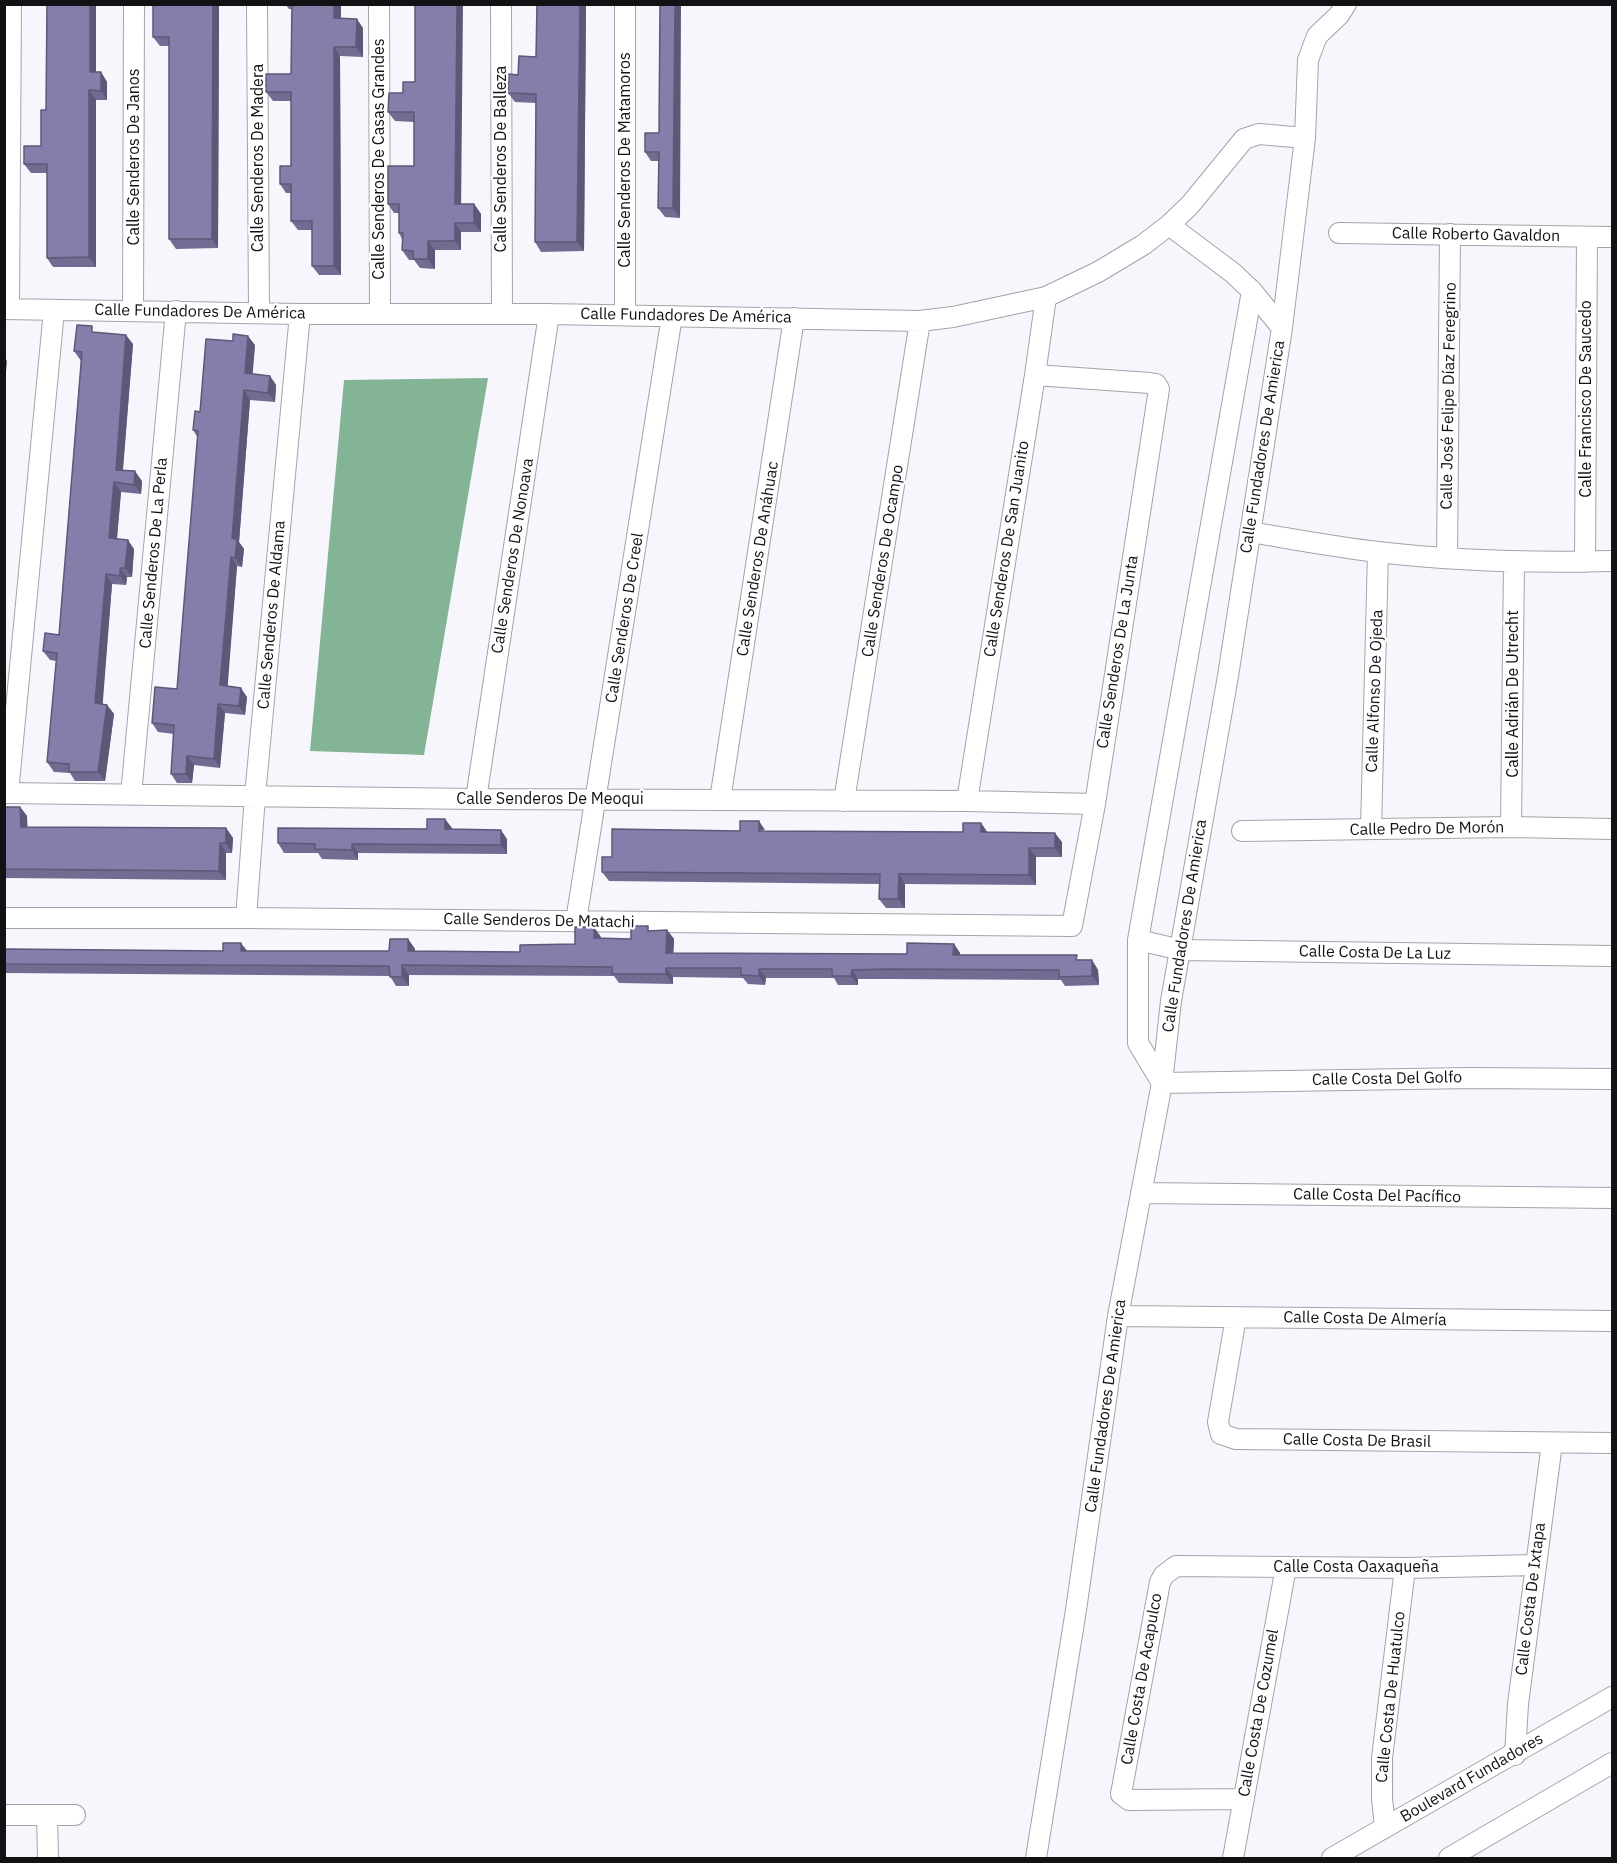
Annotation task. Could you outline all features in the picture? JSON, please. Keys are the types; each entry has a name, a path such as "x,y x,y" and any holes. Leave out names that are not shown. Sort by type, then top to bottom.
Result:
{"street":[{"path":"7,309 11,4"},
{"name":"Calle Senderos De Janos","path":"133,310 134,4"},
{"name":"Calle Senderos De Madera","path":"257,4 259,312"},
{"name":"Calle Senderos De Casas Grandes","path":"379,4 380,314"},
{"name":"Calle Senderos De Balleza","path":"501,4 502,314"},
{"name":"Calle Senderos De Matamoros","path":"625,4 625,315"},
{"name":"Calle Fundadores De Amierica","path":"1036,1858 1076,1610 1118,1316 1162,1083 1172,1001 1282,328 1305,138 1308,60 1317,36 1339,15 1346,4"},
{"name":"Calle Fundadores De América","path":"7,309 300,314 549,314 920,321 964,315 1046,297 1098,272 1143,245 1169,225 1190,205 1244,139 1259,134 1305,138"},
{"path":"1169,225 1233,273 1252,291 1282,328"},
{"name":"Calle Roberto Gavaldon","path":"1339,233 1612,237"},
{"name":"Calle José Felipe Díaz Feregrino","path":"1448,558 1450,234"},
{"name":"Calle Francisco De Saucedo","path":"1585,562 1587,237"},
{"path":"1162,1083 1138,1043 1138,940 1252,291"},
{"name":"Calle Senderos De San Juanito","path":"967,801 1046,297"},
{"path":"6,793 54,310"},
{"name":"Calle Senderos De La Perla","path":"131,795 176,311"},
{"name":"Calle Senderos De Aldama","path":"246,918 255,796 300,314"},
{"name":"Calle Senderos De Nonoava","path":"476,799 549,314"},
{"name":"Calle Senderos De Creel","path":"576,921 672,316"},
{"name":"Calle Senderos De Anáhuac","path":"720,800 794,318"},
{"name":"Calle Senderos De Ocampo","path":"844,801 920,321"},
{"name":"Calle Senderos De La Junta","path":"1035,375 1150,383 1158,386 1095,804 1072,926"},
{"path":"1250,532 1378,552 1448,558 1612,561"},
{"name":"Calle Alfonso De Ojeda","path":"1371,829 1378,552"},
{"name":"Calle Adrián De Utrecht","path":"1511,827 1514,561"},
{"name":"Calle Senderos De Meoqui","path":"6,793 1095,804"},
{"name":"Calle Pedro De Morón","path":"1242,831 1511,827 1612,829"},
{"name":"Calle Senderos De Matachi","path":"4,918 246,918 1072,926"},
{"name":"Calle Costa De La Luz","path":"1138,940 1181,950 1612,956"},
{"name":"Calle Costa Del Golfo","path":"1162,1083 1471,1078 1612,1079"},
{"name":"Calle Costa Del Pacífico","path":"1141,1193 1612,1198"},
{"name":"Calle Costa De Almería","path":"1118,1316 1612,1321"},
{"name":"Calle Costa De Brasil","path":"1236,1317 1218,1422 1221,1434 1228,1437 1236,1439 1612,1443"},
{"name":"Calle Costa De Ixtapa","path":"1515,1755 1518,1704 1552,1443"},
{"name":"Calle Costa Oaxaqueña","path":"1176,1566 1405,1568 1535,1565"},
{"name":"Calle Costa De Acapulco","path":"1176,1566 1164,1575 1160,1582 1121,1794 1130,1800 1244,1799"},
{"name":"Calle Costa De Cozumel","path":"1233,1858 1286,1567"},
{"name":"Calle Costa De Huatulco","path":"1385,1827 1381,1768 1405,1568"},
{"name":"Boulevard Fundadores","path":"1332,1858 1515,1755 1612,1697"},
{"path":"1449,1858 1612,1763"},
{"path":"4,1815 75,1815"},
{"path":"47,1815 48,1858"}],"shaded area":[{"path":"488,378 424,755 310,751 344,380"}],"building":[{"path":"47,4 90,4 90,72 101,72 101,91 89,90 89,257 47,258 47,164 24,164 24,146 41,146 41,110 46,110"},
{"path":"153,4 213,4 212,239 169,239 169,37 153,37"},
{"path":"292,4 334,4 334,18 357,19 356,47 334,47 334,266 312,266 312,221 291,221 291,184 280,184 280,166 291,166 291,92 266,92 266,74 291,74"},
{"path":"415,4 457,4 455,204 474,204 474,223 455,223 455,241 428,241 428,259 413,259 413,251 402,250 403,233 399,233 399,204 388,204 388,166 414,166 414,112 388,112 389,93 403,93 403,82 415,82"},
{"path":"537,4 580,4 577,242 535,242 536,94 508,93 509,74 518,75 519,56 536,57"},
{"path":"660,4 675,4 673,208 658,208 659,152 645,152 645,133 659,133"},
{"path":"77,325 92,326 92,332 126,335 116,470 135,471 134,485 114,482 109,538 128,540 125,568 120,568 120,576 106,574 95,703 107,705 98,772 69,772 69,764 47,762 57,653 43,651 45,633 59,635 82,352 74,351"},
{"path":"233,334 248,336 245,373 270,376 268,393 244,390 232,538 237,540 235,558 231,557 220,685 241,688 239,706 218,704 214,759 187,756 186,774 171,774 174,725 152,723 155,687 177,689 198,431 193,430 195,411 200,412 206,339 233,341"},
{"path":"4,807 20,807 21,827 226,828 226,843 220,843 219,871 4,869"},
{"path":"427,819 445,819 445,829 501,830 501,845 352,844 352,850 315,849 315,844 278,843 278,828 427,829"},
{"path":"740,821 759,821 759,831 963,832 963,823 981,823 981,832 1055,833 1055,848 1029,848 1029,875 899,874 898,899 879,899 880,874 602,872 602,857 612,857 612,829 740,831"},
{"path":"631,926 648,926 648,931 667,930 666,953 907,954 907,943 954,944 953,955 1077,955 1076,960 1092,960 1092,976 1059,977 1059,970 887,969 852,970 851,976 832,976 832,969 759,969 759,976 741,975 741,968 666,968 666,974 612,974 612,967 402,965 402,977 390,977 389,966 4,964 4,949 223,951 223,943 241,943 241,951 389,951 390,939 408,939 408,951 520,952 520,945 575,944 575,927 594,927 594,938 631,939"}]}
